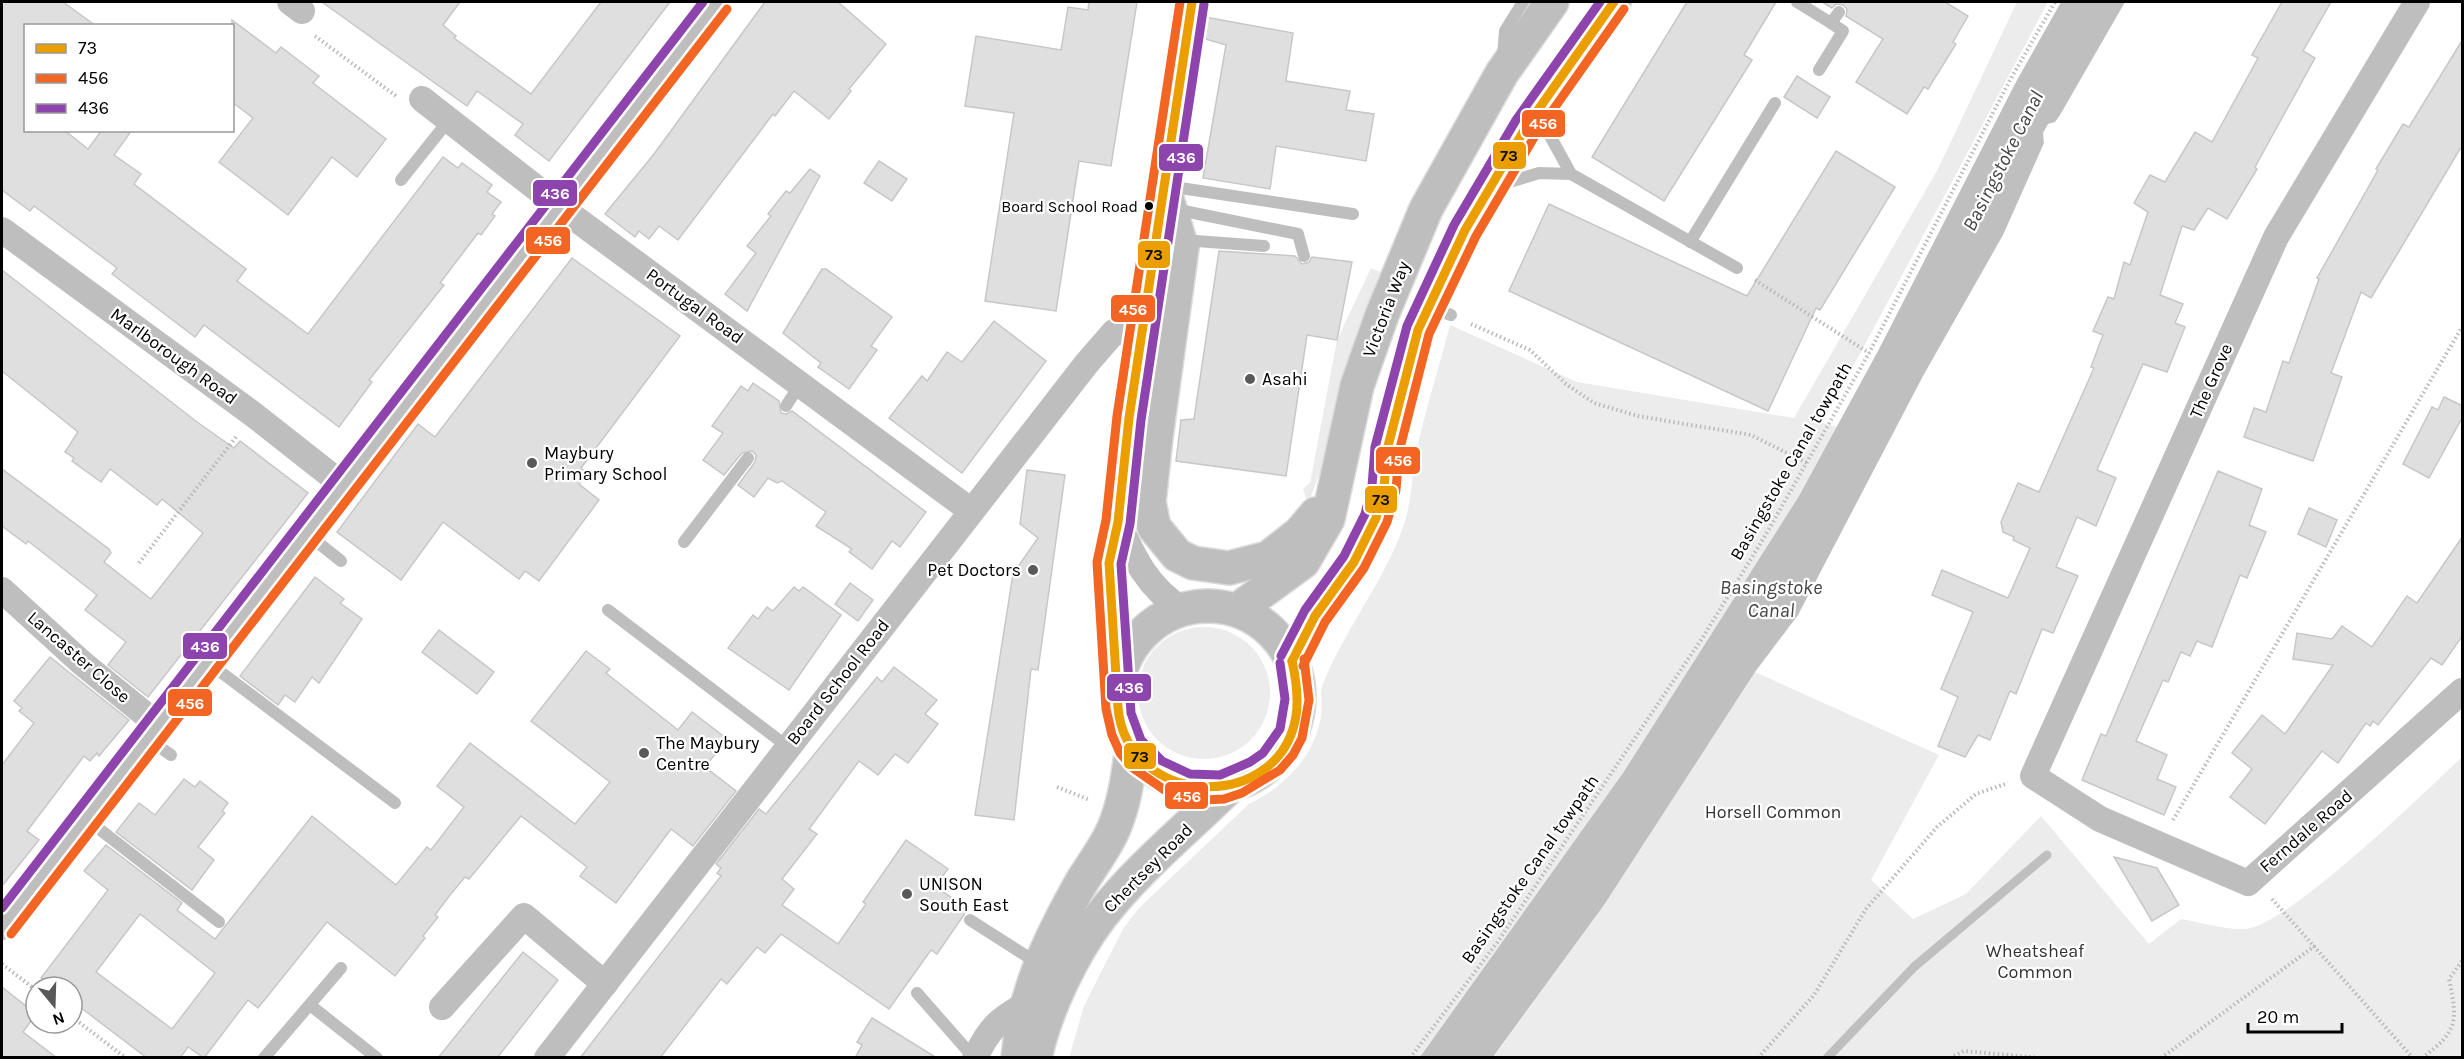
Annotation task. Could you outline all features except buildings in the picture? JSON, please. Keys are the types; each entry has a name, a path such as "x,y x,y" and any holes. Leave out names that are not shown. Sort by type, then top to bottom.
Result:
{"main road":[{"name":"Victoria Way","path":"1237,610 1303,562 1328,519 1358,386 1382,315 1426,209 1502,73 1552,2"},
{"name":"Victoria Way","path":"1292,661 1315,616 1354,562 1376,518 1384,488 1387,450 1418,330 1440,311 1465,230 1542,105 1614,2"},
{"path":"1167,197 1182,248 1155,437 1149,502 1154,527 1177,555 1193,563 1230,568 1248,565 1268,558 1300,534 1332,494"},
{"path":"1210,605 1237,610 1260,621 1279,639 1292,661 1299,686 1298,712 1290,737 1275,758 1255,775 1231,785 1205,789 1180,784 1156,773 1132,748 1124,734 1116,705 1118,675 1127,653 1141,633 1160,619 1182,609 1210,605"},
{"name":"Chertsey Road","path":"1027,1050 1027,1004 1039,964 1113,830 1126,789 1132,748"},
{"name":"Chertsey Road","path":"1027,1050 1063,979 1100,917 1135,878 1231,785"}],"street":[{"path":"2,927 718,2"},
{"path":"1118,675 1109,602 1109,559 1118,523 1128,426 1167,197 1192,2"},
{"name":"The Grove","path":"2036,779 2276,237 2417,2"},
{"name":"Portugal Road","path":"414,101 449,120 561,207 970,510"},
{"name":"Marlborough Road","path":"2,230 254,415 343,485"},
{"name":"Board School Road","path":"547,1058 970,510 1114,332 1143,332"},
{"path":"1118,523 1147,580 1164,598 1182,609"},
{"name":"Lancaster Close","path":"2,591 82,663 152,731"},
{"name":"Ferndale Road","path":"2036,779 2100,819 2248,883 2463,691"},
{"path":"442,1008 524,916 605,984"},
{"path":"975,1058 984,1039 999,1020 1027,1004"},
{"path":"975,1058 1000,1047 1027,1050"}],"lane":[{"path":"1502,73 1505,31 1523,2"},
{"path":"1797,2 1843,31 1819,70"},
{"path":"1832,23 1839,12"},
{"path":"1690,242 1774,103"},
{"path":"1542,105 1549,134 1571,174"},
{"path":"401,180 449,120"},
{"path":"1490,188 1539,173 1571,174 1737,268"},
{"path":"1167,197 1353,214"},
{"path":"1167,197 1298,234 1304,256"},
{"path":"1182,248 1196,241 1263,246"},
{"path":"786,406 801,383"},
{"path":"684,542 748,458"},
{"path":"306,533 340,561"},
{"path":"608,610 788,747"},
{"path":"206,661 395,803"},
{"path":"152,731 171,755"},
{"path":"85,818 219,922"},
{"path":"970,920 1039,964"},
{"path":"264,1058 341,968"},
{"path":"917,993 975,1058"},
{"path":"310,1005 377,1058"}],"path":[{"name":"Basingstoke Canal towpath","path":"1410,1058 1499,940 1703,637 1807,463 1869,353 2010,80 2055,2"},
{"path":"299,14 414,101"},
{"path":"1737,268 1869,353"},
{"path":"1440,311 1530,350 1566,384 1594,403 1638,416 1751,435 1807,463"},
{"path":"2159,844 2463,327"},
{"path":"139,563 254,415"},
{"path":"1758,1058 1814,995 1866,909 1937,827 1976,794 2010,783 2036,779"},
{"path":"1057,788 1099,804"},
{"path":"2253,878 2316,945 2413,1058"},
{"path":"2161,1058 2316,945"},
{"path":"2422,1058 2447,1039 2456,1010 2449,979 2463,961"},
{"path":"2,964 24,981"},
{"path":"84,1026 126,1058"},
{"path":"1950,1058 1964,1052 2041,1058"}],"green space":[{"path":"2017,2 2048,2 1823,423 1837,427 1799,496 1623,773 1420,1057 1069,1058 1084,1006 1123,929 1139,908 1249,804 1286,779 1305,757 1312,744 1321,716 1323,684 1341,645 1394,550 1405,520 1420,437 1450,325 1577,382 1794,418 1938,169"},
{"path":"1371,268 1380,272 1342,383 1320,472 1308,504 1303,489 1310,483 1337,340"},
{"path":"1204,627 1229,632 1241,638 1259,656 1265,668 1270,693 1265,718 1259,730 1241,748 1229,754 1204,759 1179,754 1167,748 1149,730 1143,718 1138,693 1143,668 1149,656 1167,638 1179,632"},
{"path":"1755,672 1939,755 1871,880 1913,919 1966,894 2041,816 2149,944 2181,919 2244,929 2264,923 2322,883 2462,757 2462,1057 1493,1058 1604,905"}],"water":[{"name":"Basingstoke Canal","path":"2061,2 2125,2 2060,115 2055,122 2048,124 2043,133 2044,143 2003,235 1923,376 1798,615 1755,672 1604,905 1493,1057 1420,1057 1623,773 1799,496 1878,351 2016,82"}],"waterway":[{"path":"1827,1058 1914,967 2047,855"}],"transit line":[{"name":"436","path":"2,908 703,2"},
{"name":"456","path":"1180,2 1117,416 1106,520 1097,562 1106,709 1112,735 1120,753 1133,768 1166,791 1204,800 1224,799 1242,793 1280,770 1293,755 1302,738 1309,700 1304,659"},
{"name":"73","path":"1192,2 1129,418 1118,522 1109,563 1118,708 1128,741 1148,766 1174,781 1205,787 1235,783 1263,770 1284,748 1296,716 1297,688 1292,661"},
{"name":"436","path":"1281,656 1305,610 1344,556 1365,514 1372,486 1375,447 1407,326 1454,225 1516,120 1600,2"},
{"name":"73","path":"1292,661 1315,616 1354,562 1376,518 1384,488 1387,450 1418,330 1465,230 1526,127 1614,2"},
{"name":"436","path":"1204,4 1141,420 1130,524 1121,564 1131,713 1141,740 1162,761 1190,774 1220,775 1250,762 1263,753 1280,729 1285,699 1280,663"},
{"name":"456","path":"11,934 727,9"},
{"name":"456","path":"1303,666 1325,622 1364,568 1387,522 1396,490 1399,452 1429,334 1476,236 1536,134 1624,9"}],"place":[{"name":"Board School Road","path":"1149,206"},
{"name":"Asahi","path":"1250,379"},
{"name":"Maybury Primary School","path":"532,463"},
{"name":"Pet Doctors","path":"1033,570"},
{"name":"The Maybury Centre","path":"644,753"},
{"name":"UNISON South East","path":"907,894"}],"park label":[{"name":"Horsell Common","path":"1773,812"},
{"name":"Wheatsheaf Common","path":"2035,961"}]}
